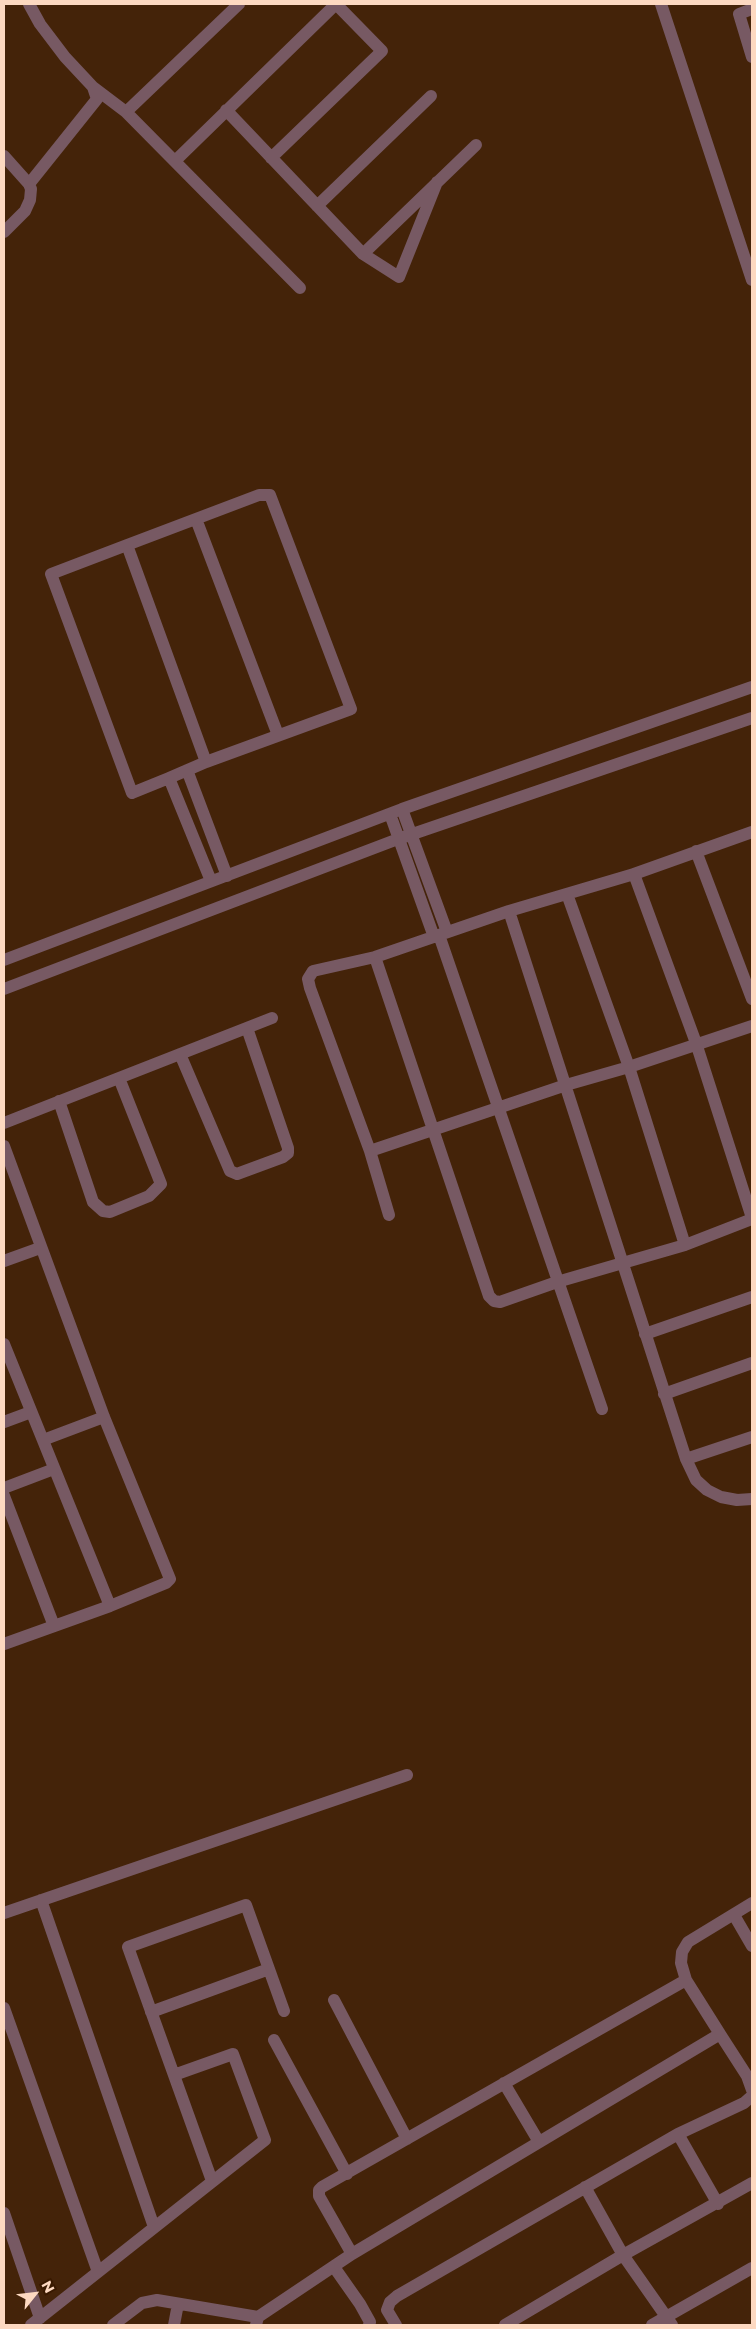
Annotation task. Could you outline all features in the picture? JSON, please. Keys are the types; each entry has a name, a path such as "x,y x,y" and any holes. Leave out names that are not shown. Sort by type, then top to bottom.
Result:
{"street":[{"path":"29,4 40,24 65,58 93,87 126,112 300,288"},
{"path":"126,112 239,4"},
{"path":"175,160 336,4 382,51 271,158"},
{"path":"661,4 752,280"},
{"path":"752,9 737,9 752,58"},
{"path":"29,184 97,99 93,87"},
{"path":"316,206 431,96"},
{"path":"226,110 363,254 398,277 437,182"},
{"path":"363,254 476,145"},
{"path":"4,156 29,184 30,200 25,211 4,232"},
{"path":"259,495 270,495 350,709 206,762 132,793 51,574 196,519 259,495"},
{"path":"196,519 278,735"},
{"path":"127,546 206,762"},
{"path":"4,960 402,809 752,687"},
{"path":"4,990 398,839 752,718"},
{"path":"186,770 226,876"},
{"path":"169,778 211,882"},
{"path":"402,809 412,834 440,935 497,1108 602,1409"},
{"path":"390,814 398,839 440,935"},
{"path":"390,1215 370,1151 308,979 313,971 375,957 509,911 634,874 752,832"},
{"path":"696,851 752,999"},
{"path":"375,957 489,1296 494,1301 500,1302 557,1282 685,1245 752,1219 696,1043 634,874"},
{"path":"567,894 629,1067 685,1245"},
{"path":"509,911 686,1459 696,1480 707,1490 721,1497 752,1500"},
{"path":"4,1122 272,1018"},
{"path":"370,1151 433,1132 566,1084 629,1067 696,1043 752,1026"},
{"path":"180,1054 230,1171 237,1174 283,1157 288,1153 288,1148 247,1028"},
{"path":"59,1101 93,1202 103,1211 110,1212 149,1196 161,1184 119,1078"},
{"path":"4,1146 40,1248 104,1417 170,1579 166,1583 110,1606 4,1644"},
{"path":"4,1261 40,1248"},
{"path":"645,1334 752,1297"},
{"path":"4,1344 110,1606"},
{"path":"664,1394 752,1363"},
{"path":"4,1422 31,1412"},
{"path":"43,1440 104,1417"},
{"path":"686,1459 752,1437"},
{"path":"4,1488 54,1469"},
{"path":"4,1496 54,1626"},
{"path":"4,1913 406,1775"},
{"path":"41,1900 154,2227"},
{"path":"752,1903 688,1942 682,1952 681,1963 686,1980 747,2076 752,2090"},
{"path":"212,2181 128,1947 246,1905 284,2011"},
{"path":"734,1915 752,1946"},
{"path":"151,2012 269,1969"},
{"path":"352,2254 320,2196 319,2190 322,2187 686,1980"},
{"path":"334,2000 407,2138"},
{"path":"4,2008 98,2272"},
{"path":"113,2325 142,2303 157,2300 257,2321 352,2254 720,2034"},
{"path":"274,2040 347,2174"},
{"path":"4,2213 36,2321 265,2140 233,2054 174,2075"},
{"path":"504,2084 539,2142"},
{"path":"396,2325 387,2310 390,2302 397,2296 678,2134 744,2102 752,2096"},
{"path":"678,2134 718,2204"},
{"path":"505,2325 622,2255 718,2204 752,2183"},
{"path":"585,2187 622,2255 669,2321"},
{"path":"334,2267 360,2304 370,2322 369,2325"},
{"path":"652,2325 669,2321 752,2268"},
{"path":"174,2325 178,2304"}]}
